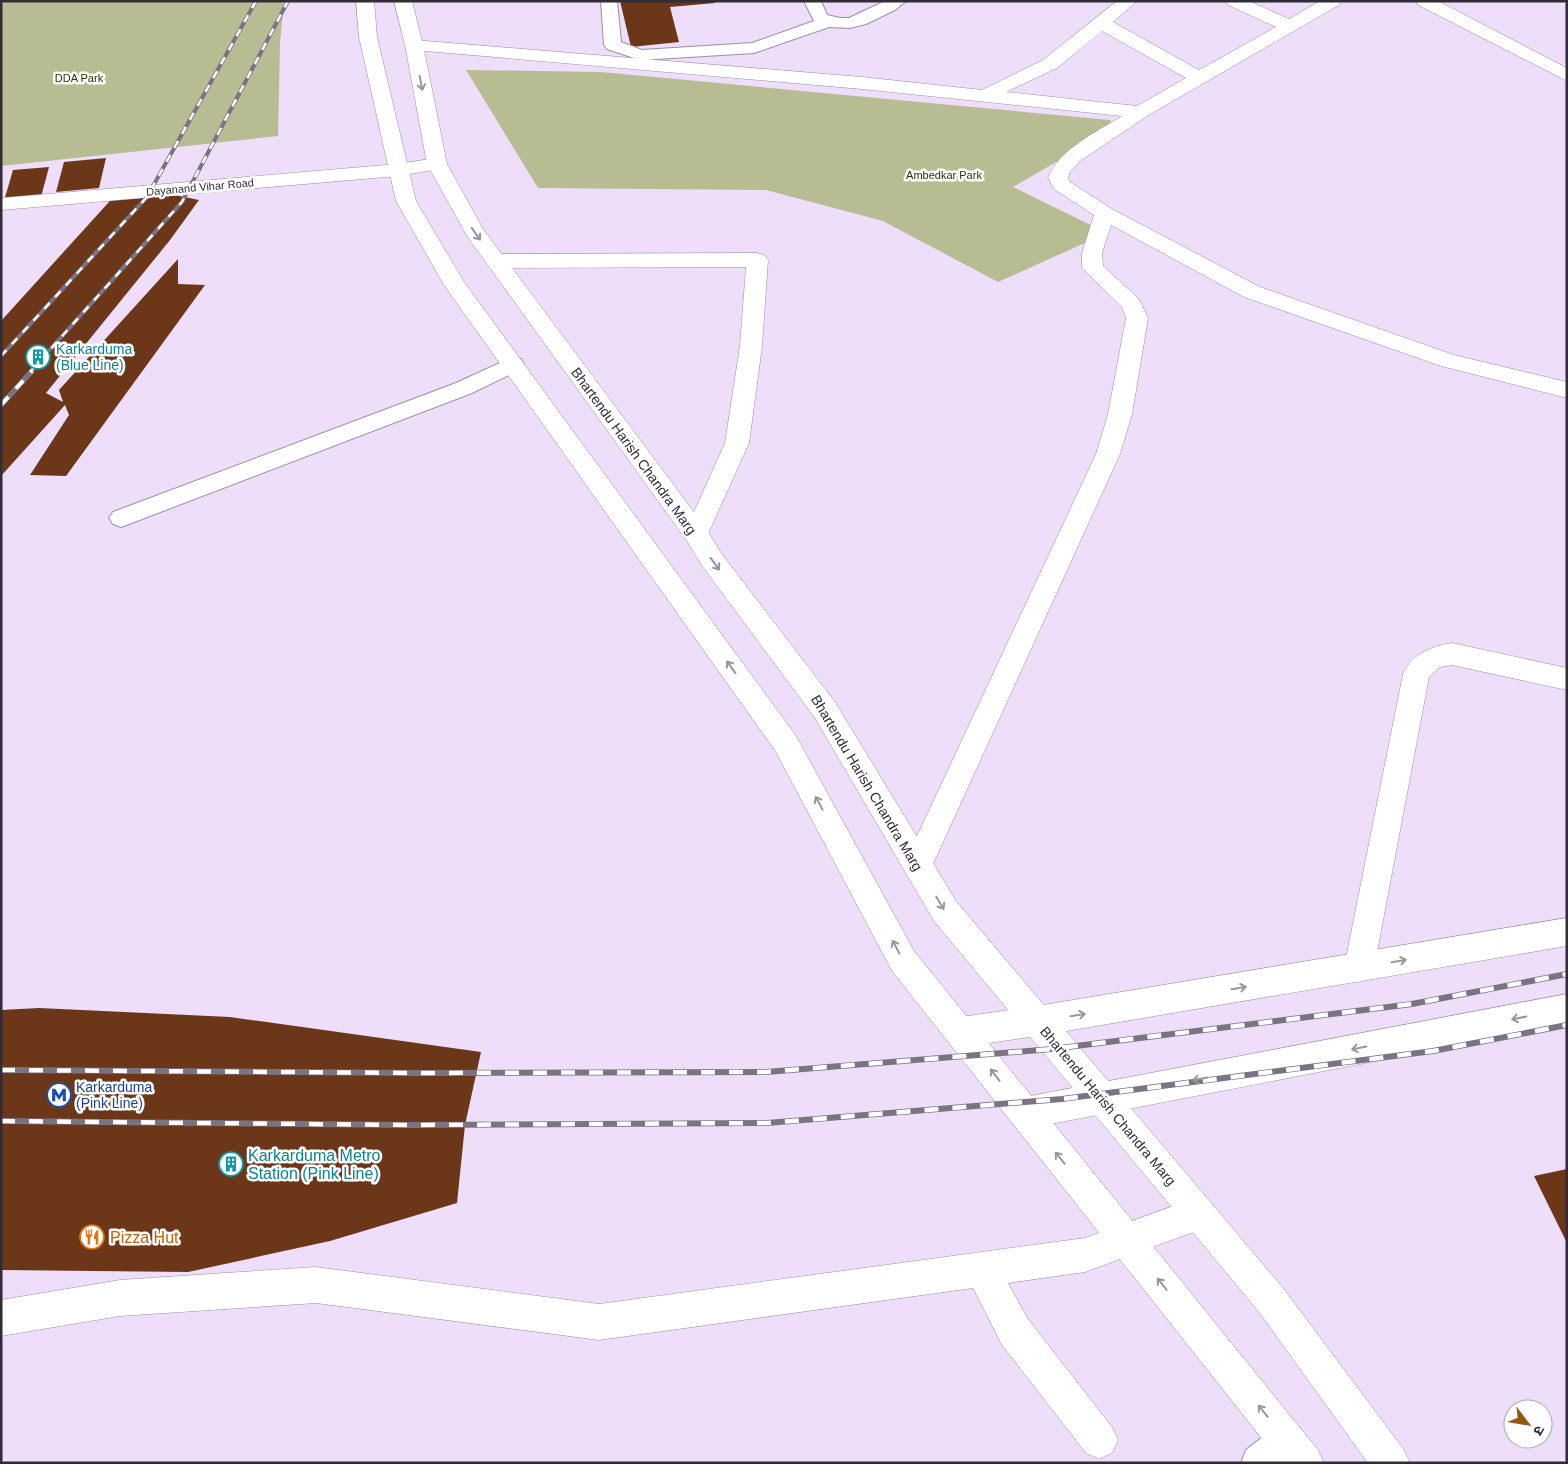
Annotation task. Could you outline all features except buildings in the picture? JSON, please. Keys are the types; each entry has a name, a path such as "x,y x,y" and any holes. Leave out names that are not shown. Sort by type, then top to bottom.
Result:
{"street":[{"path":"365,1 368,37 406,201 455,285 786,744 903,961 1296,1452"},
{"name":"Bhartendu Harish Chandra Marg","path":"403,1 414,45 437,164 474,231 696,534 712,560 825,710 945,911 1271,1300 1391,1463"},
{"path":"984,96 1050,64 1128,1"},
{"path":"1234,1 1289,26"},
{"path":"1333,1 1140,112 1073,157 1061,170 1058,178 1060,184 1105,213 1252,292 1449,361 1567,390"},
{"path":"1424,1 1567,75"},
{"path":"1102,23 1200,78"},
{"path":"414,45 862,83 1140,112"},
{"name":"Dayanand Vihar Road","path":"1,204 398,170 437,164"},
{"path":"918,866 1108,454 1115,433 1137,318 1131,304 1093,268 1092,253 1105,213"},
{"path":"496,261 757,260 751,346 737,443 696,534"},
{"path":"1359,968 1416,674 1434,656 1452,654 1567,679"},
{"path":"961,1032 1037,1022 1567,932"},
{"path":"1025,1113 1567,1009"},
{"path":"1,1318 120,1298 316,1285 598,1322 1084,1255 1198,1214"},
{"path":"982,1269 1015,1332 1099,1440"}],"lane":[{"path":"609,1 612,45 640,55 754,48 827,22"},
{"path":"812,1 820,18 836,24 854,22 868,17 898,1"},
{"path":"121,518 464,388 513,364"},
{"path":"1259,1463 1296,1452"}],"green space":[{"name":"DDA Park","path":"1,1 284,1 280,43 278,136 1,166"},
{"name":"Ambedkar Park","path":"466,70 601,72 1110,120 1115,128 1013,187 1107,233 998,282 883,221 766,190 538,188"}],"railway":[{"path":"1,356 147,197 256,1"},
{"path":"30,372 182,202 288,1"},
{"path":"1,405 32,371"},
{"path":"1,1070 419,1073 766,1072 1052,1049 1412,1004 1567,974"},
{"path":"1,1121 411,1125 767,1123 1062,1099 1433,1051 1567,1025"}],"place":[{"name":"Karkarduma (Blue Line)","path":"38,357"},
{"name":"Karkarduma (Pink Line)","path":"59,1095"},
{"name":"Karkarduma Metro Station (Pink Line)","path":"231,1164"},
{"name":"Pizza Hut","path":"92,1237"}]}
